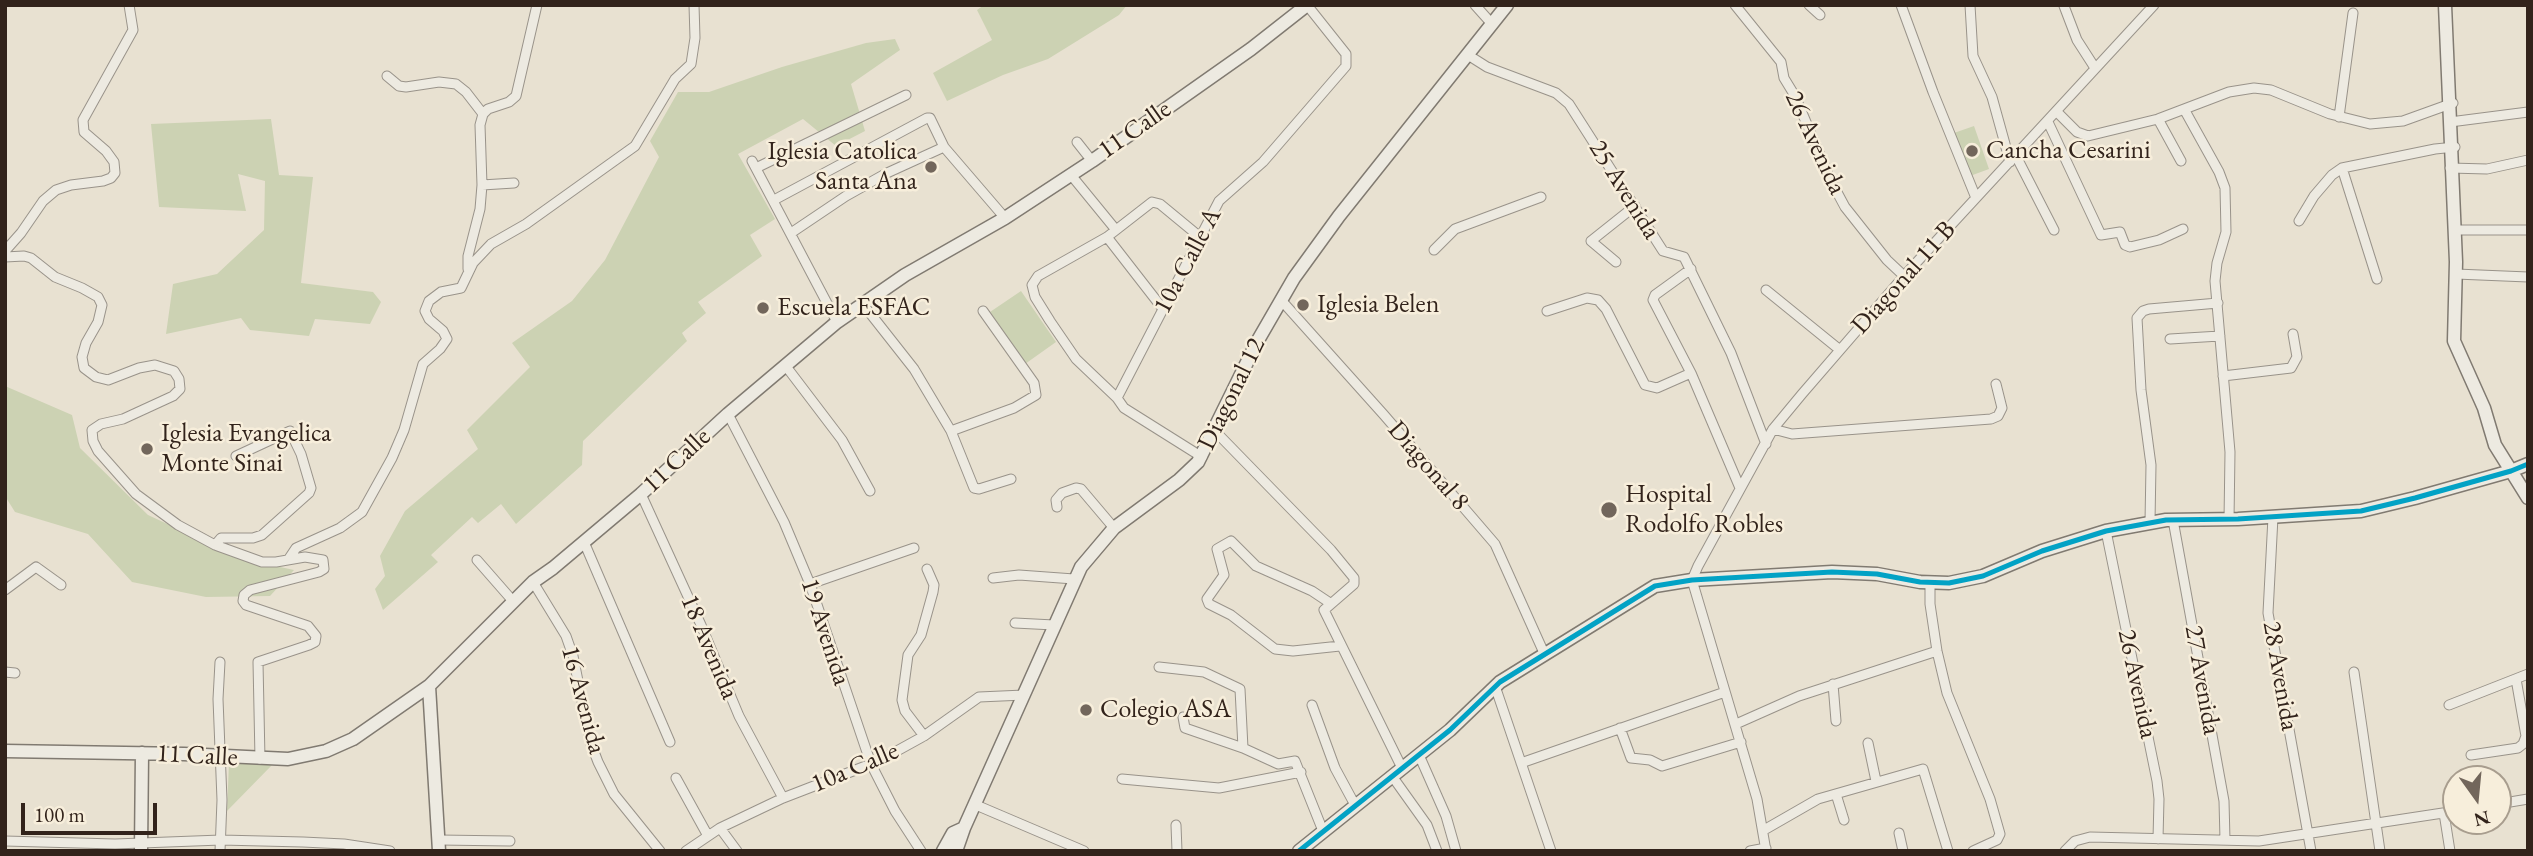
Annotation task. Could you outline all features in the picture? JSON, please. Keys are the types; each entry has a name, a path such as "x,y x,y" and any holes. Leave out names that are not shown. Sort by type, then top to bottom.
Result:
{"street":[{"path":"5,251 43,201 56,190 103,181 115,173 114,162 106,151 84,132 83,120 133,30 129,5"},
{"path":"469,275 468,256 480,209 482,185 482,114 516,96 537,5"},
{"path":"288,560 296,548 340,528 362,512 392,458 404,430 423,364 447,339 443,331 429,320 425,311 429,301 441,292 461,288 473,263 491,244 526,224 635,146 675,79 691,64 695,38 694,5"},
{"name":"10a Calle A","path":"1117,398 1221,198 1263,162 1344,70 1348,62 1346,54 1307,5"},
{"name":"11 Calle","path":"5,751 142,753 288,760 326,751 353,739 429,686 512,600 641,494 728,414 837,322 905,275 1005,218 1092,162 1258,44 1307,5"},
{"path":"1475,5 1492,24"},
{"name":"Diagonal 12","path":"956,851 1074,579 1090,553 1114,528 1178,480 1202,457 1257,342 1294,278 1339,216 1507,5"},
{"name":"26 Avenida","path":"1735,5 1781,62 1784,78 1795,96 1845,207 1887,260 1904,276"},
{"path":"1901,5 1976,198"},
{"path":"1969,5 1973,55 1992,97 2013,159 2054,230"},
{"name":"Diagonal 11 B","path":"1692,580 1773,429 1904,276 2154,5"},
{"path":"2447,5 2457,274 2452,330 2456,350 2484,408 2495,444 2528,498"},
{"path":"1810,6 1821,15"},
{"path":"2064,6 2077,40 2095,68"},
{"path":"2339,117 2353,13"},
{"name":"25 Avenida","path":"1468,55 1487,67 1556,93 1566,100 1663,251 1683,256 1691,269"},
{"path":"387,76 399,86 406,87 439,82 456,84 466,92 482,114"},
{"path":"2057,112 2077,132 2084,135 2158,119 2228,92 2262,88 2339,117 2370,124 2393,123 2452,103"},
{"path":"837,322 754,164 813,141 906,95"},
{"path":"2183,109 2219,172 2225,188 2226,232 2215,271 2230,452 2229,520"},
{"path":"2452,122 2528,112"},
{"path":"774,200 916,122 930,118 944,147 1005,218"},
{"path":"2158,119 2180,161"},
{"path":"2049,121 2101,235 2120,232 2125,245 2130,247 2160,240 2183,229"},
{"path":"1077,142 1092,162"},
{"path":"791,233 846,196 887,173 944,147"},
{"path":"2299,221 2314,196 2332,175 2342,168 2361,162 2452,147"},
{"path":"2452,168 2487,169 2528,160"},
{"path":"2342,168 2377,279"},
{"path":"1071,175 1116,230"},
{"path":"482,185 514,183"},
{"path":"1434,250 1455,229 1541,197"},
{"path":"1200,237 1155,201 1107,237 1038,276 1032,285 1035,297 1076,359 1128,411 1202,457"},
{"path":"1616,262 1591,241 1635,206"},
{"path":"2456,230 2528,230"},
{"path":"1107,237 1163,309"},
{"path":"5,257 31,258 55,278 98,297 102,305 98,322 86,343 82,357 84,368 96,377 108,380 155,365 174,371 180,379 180,389 173,396 122,419 100,424 92,430 98,452 136,494 178,526 215,545 262,562 305,557 319,557 323,560 325,565 319,572 250,590 244,595 243,601 246,604 308,626 316,636 315,642 310,645 258,662 260,759"},
{"path":"1740,488 1691,373 1653,298 1691,269 1731,354 1766,444"},
{"path":"2457,274 2528,277"},
{"path":"1766,290 1840,350"},
{"path":"1548,311 1587,298 1598,300 1606,309 1645,384 1657,388 1691,373"},
{"name":"Diagonal 8","path":"1281,300 1489,536 1505,563 1544,653"},
{"path":"862,303 914,369 951,430 974,488 979,489 1012,479"},
{"path":"2150,522 2150,449 2141,390 2137,318 2149,309 2218,303"},
{"path":"951,430 1014,408 1037,395 1034,383 983,311"},
{"path":"2223,376 2291,368 2297,357 2293,334"},
{"path":"2170,339 2220,336"},
{"path":"785,365 842,440 870,491"},
{"path":"1773,429 1792,434 1991,419 1998,416 2002,408 1996,384"},
{"name":"19 Avenida","path":"728,414 784,522 810,584 871,764 895,811 921,851"},
{"path":"1214,430 1331,550 1354,578 1355,582 1324,610 1397,772 1427,825 1437,851"},
{"path":"215,545 220,538 262,535 311,488 301,454 290,431 236,456"},
{"path":"1299,851 1450,730 1494,686 1648,590 1666,583 1832,572 1877,574 1930,583 1949,583 1983,576 2042,551 2106,531 2173,520 2229,520 2379,508 2528,464"},
{"path":"1057,507 1058,496 1076,488 1081,489 1114,528"},
{"name":"18 Avenida","path":"641,494 739,716 783,798"},
{"name":"28 Avenida","path":"2273,517 2268,613 2311,851"},
{"name":"27 Avenida","path":"2173,520 2224,801 2225,841"},
{"name":"26 Avenida","path":"2106,531 2157,781 2158,839"},
{"path":"1330,603 1253,564 1231,541 1217,549 1224,575 1208,599 1209,604 1231,615 1275,649 1293,651 1340,646"},
{"path":"584,542 670,742"},
{"path":"810,584 915,548"},
{"path":"477,560 512,600"},
{"path":"5,590 36,567 61,585"},
{"path":"924,736 905,710 902,700 908,654 918,642 934,585 927,569"},
{"path":"993,578 1019,575 1074,579"},
{"path":"1692,580 1736,724 1764,830 1766,849 1750,851"},
{"name":"16 Avenida","path":"533,582 566,636 573,656 590,741 598,761 614,794 660,851"},
{"path":"1930,583 1930,604 1937,651 1949,699 1990,799 1999,838 1973,851"},
{"path":"1015,623 1054,625"},
{"path":"1736,724 1833,684 1937,651"},
{"path":"220,662 220,851"},
{"path":"1159,667 1204,672 1240,689 1243,748"},
{"path":"2354,672 2381,851"},
{"path":"2449,705 2528,674"},
{"path":"2470,755 2518,748 2524,744 2526,736 2516,679"},
{"path":"1833,684 1836,721"},
{"path":"429,686 439,845 510,841"},
{"path":"1494,686 1551,851"},
{"path":"1521,763 1725,692"},
{"name":"10a Calle","path":"686,851 720,828 783,798 871,764 924,736 979,697 1024,695"},
{"path":"1312,705 1335,768 1355,805"},
{"path":"1182,717 1185,728 1279,764 1295,761 1323,831"},
{"path":"1619,728 1630,758 1650,760 1662,766 1741,742"},
{"path":"1868,743 1876,781"},
{"path":"141,847 142,753"},
{"path":"1419,755 1441,803 1456,851"},
{"path":"1764,830 1809,803 1923,769 1948,851"},
{"path":"1122,779 1219,788 1301,772"},
{"path":"676,778 708,836"},
{"path":"1836,794 1844,820"},
{"path":"975,806 1084,851"},
{"path":"2067,848 2090,837 2225,841 2240,846 2442,813"},
{"path":"1176,825 1177,851"},
{"path":"720,828 737,851"},
{"name":"Diagonal 12","path":"943,851 953,833 964,828"},
{"path":"1899,833 1903,851"},
{"path":"5,841 141,847 221,840 344,844 390,851"}],"green space":[{"path":"984,5 1127,5 1119,15 1048,59 1003,75 947,101 933,73 992,40 977,10"},
{"path":"895,39 900,50 851,84 865,131 836,146 803,119 738,154 775,219 750,235 762,256 698,302 706,313 682,333 687,341 583,441 582,465 516,524 501,504 478,523 472,517 431,555 438,562 383,610 375,589 385,576 380,556 405,511 478,449 467,430 530,367 512,343 572,301 605,260 659,157 650,141 678,92 709,92 782,67 866,43"},
{"path":"271,119 279,175 313,177 301,283 373,292 381,302 370,324 315,319 309,336 250,330 241,318 166,334 173,284 217,274 264,230 265,181 238,174 246,211 159,207 151,124"},
{"name":"Cancha Cesarini","path":"1974,126 1989,169 1970,176 1954,133"},
{"path":"1021,291 1056,342 1025,364 990,312"},
{"path":"5,386 72,415 80,448 148,515 243,559 294,570 270,596 206,597 132,582 88,534 15,512 5,496"},
{"path":"229,762 273,764 227,811"}],"transit line":[{"path":"1299,851 1450,730 1500,682 1655,586 1692,580 1832,572 1877,574 1920,582 1949,583 1983,576 2042,551 2106,531 2166,520 2238,519 2361,511 2511,471 2528,464"}],"place":[{"name":"Cancha Cesarini","path":"1972,151"},
{"name":"Iglesia Catolica Santa Ana","path":"931,167"},
{"name":"Iglesia Belen","path":"1303,305"},
{"name":"Escuela ESFAC","path":"763,308"},
{"name":"Iglesia Evangelica Monte Sinai","path":"147,449"},
{"name":"Hospital Rodolfo Robles","path":"1609,510"},
{"name":"Colegio ASA","path":"1086,710"}]}
